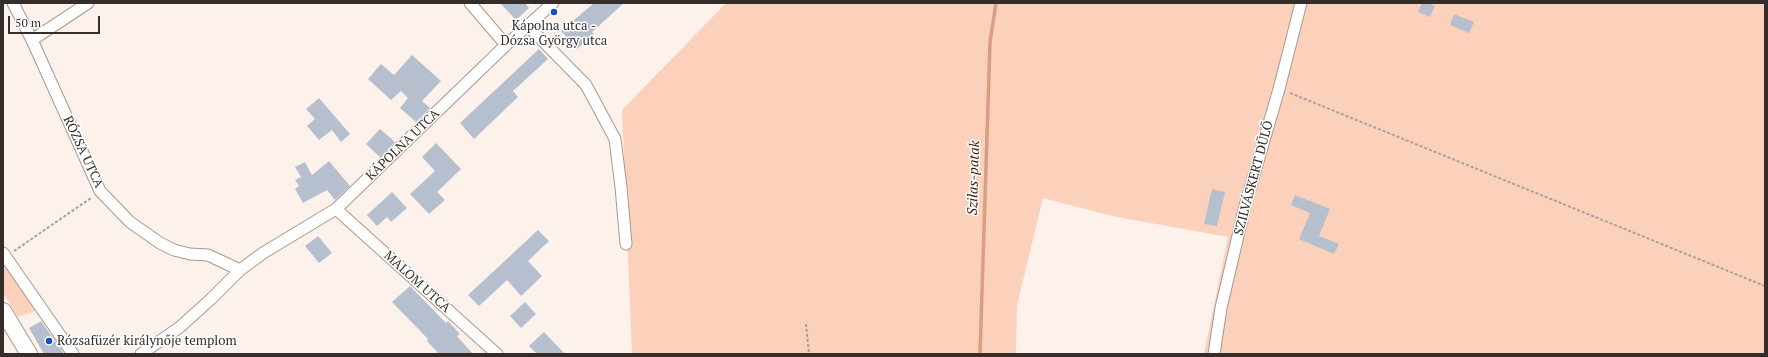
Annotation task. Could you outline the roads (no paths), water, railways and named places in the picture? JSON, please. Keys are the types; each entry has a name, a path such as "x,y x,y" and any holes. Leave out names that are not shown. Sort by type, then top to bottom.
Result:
{"main road":[{"path":"3,311 29,354"}],"street":[{"name":"RÓZSA UTCA","path":"13,3 32,40 100,191 130,222 160,243 174,250 190,254 208,255 240,270"},
{"path":"32,40 88,3"},
{"path":"470,3 506,45"},
{"name":"KÁPOLNA UTCA","path":"240,270 264,253 336,209 506,45 553,3"},
{"name":"SZILVÁSKERT DŰLŐ","path":"1214,354 1221,308 1242,220 1279,89 1301,3"},
{"path":"528,26 586,85 615,139 626,244"},
{"name":"MALOM UTCA","path":"336,209 497,354"},
{"path":"4,255 73,354"},
{"path":"141,354 180,327 212,299 240,270"}],"waterway":[{"name":"Szilas-patak","path":"980,354 990,42 996,3"}],"place":[{"name":"Kápolna utca - Dózsa György utca","path":"554,12"},
{"name":"Rózsafüzér királynője templom","path":"49,341"}]}
